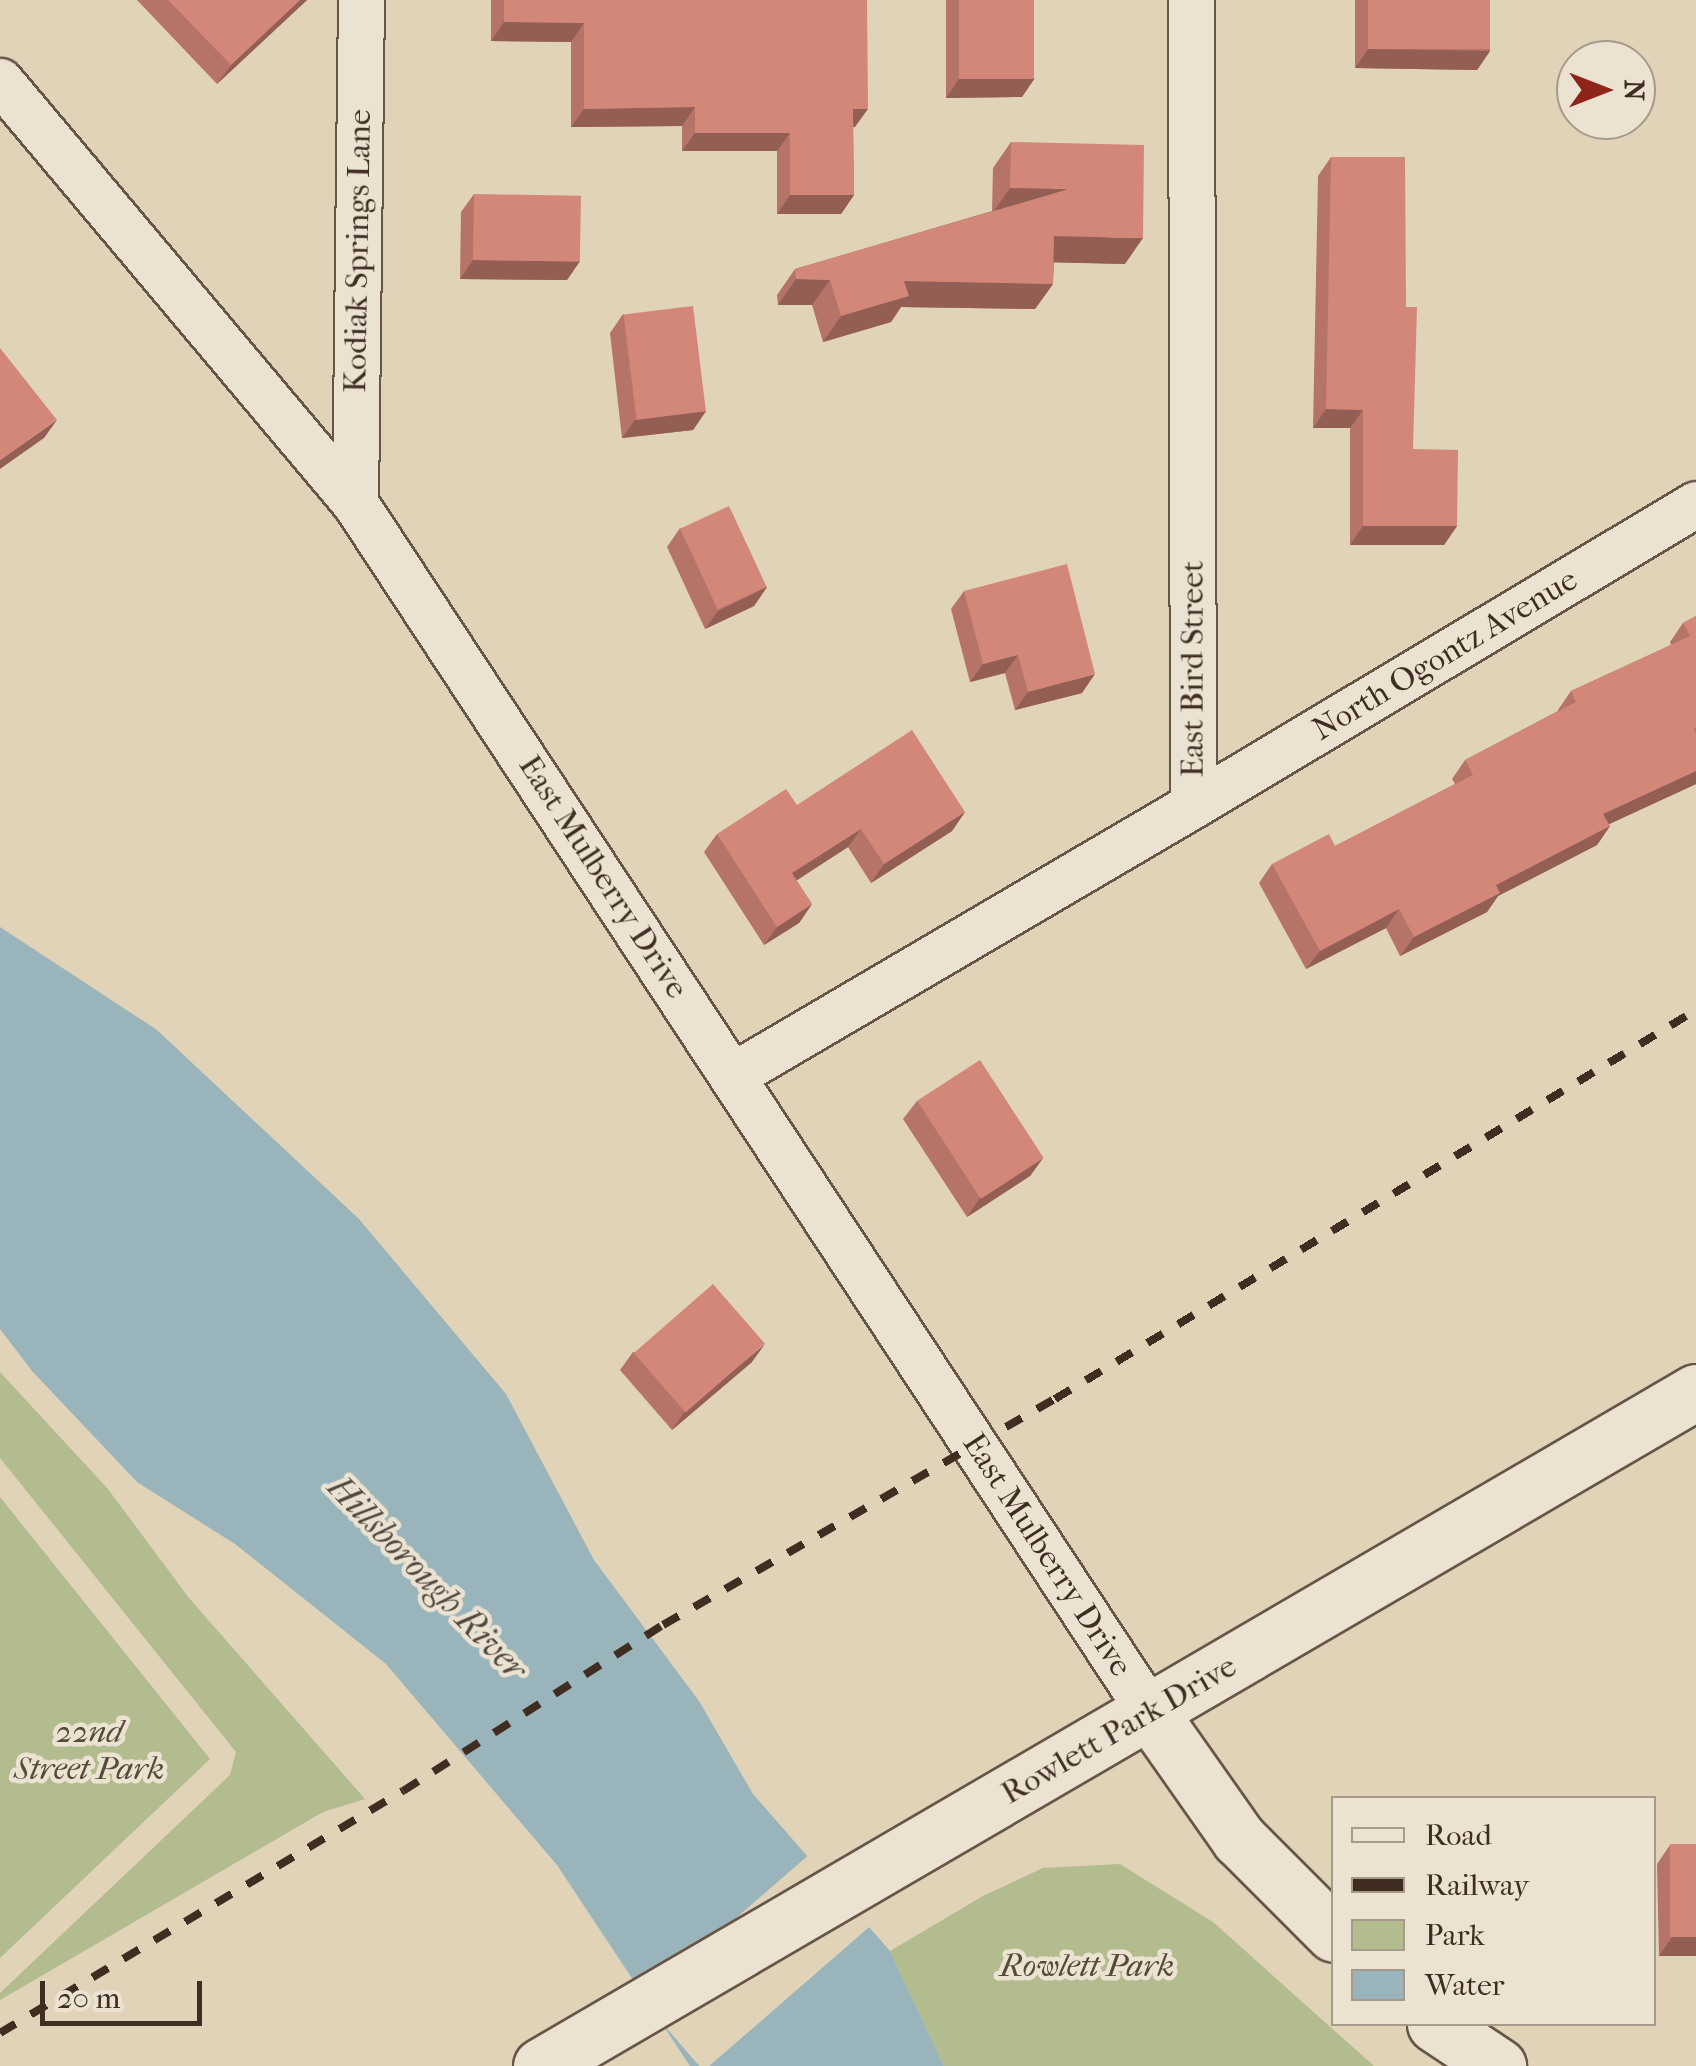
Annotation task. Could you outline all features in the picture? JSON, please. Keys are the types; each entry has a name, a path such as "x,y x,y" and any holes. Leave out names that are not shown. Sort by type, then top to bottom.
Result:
{"street":[{"name":"Kodiak Springs Lane","path":"355,503 361,0"},
{"name":"East Bird Street","path":"734,1075 1194,805 1191,0"},
{"name":"East Mulberry Drive","path":"0,82 355,503 1151,1714"},
{"name":"North Ogontz Avenue","path":"1194,805 1696,504"},
{"name":"Rowlett Park Drive","path":"564,2053 1151,1714 1696,1392"},
{"path":"1151,1714 1239,1839 1331,1931"},
{"path":"1438,2026 1498,2066"}],"green space":[{"path":"0,1372 108,1489 189,1598 365,1799 323,1812 0,2000 0,1993 230,1775 236,1752 0,1458"},
{"name":"22nd Street Park","path":"0,1497 210,1759 0,1958"},
{"name":"Rowlett Park","path":"1120,1864 1213,1922 1374,2066 944,2066 890,1951 983,1896 1043,1868"}],"water":[{"name":"Hillsborough River","path":"0,927 157,1030 359,1219 506,1394 594,1560 699,1701 753,1794 890,1951 944,2066 690,2066 557,1865 386,1664 235,1544 137,1482 32,1371 0,1329"}],"pier":[{"path":"811,1853 873,1924 709,2066 699,2066 642,2000"}],"building":[{"path":"168,0 300,0 231,65"},
{"path":"504,0 867,0 868,109 853,109 854,195 790,195 790,133 695,133 695,107 584,109 584,23 504,22"},
{"path":"959,0 1034,0 1034,79 959,79"},
{"path":"1368,0 1490,0 1490,49 1368,49"},
{"path":"1011,142 1144,145 1143,238 1054,236 1053,284 904,281 909,296 841,316 830,280 796,279 795,269 1069,189 1010,188"},
{"path":"1331,157 1405,157 1406,307 1417,307 1413,449 1458,450 1457,526 1363,526 1363,410 1326,409"},
{"path":"474,194 581,196 580,262 473,260"},
{"path":"693,306 706,411 636,420 624,315"},
{"path":"0,348 57,420 0,460"},
{"path":"729,506 767,587 718,609 680,529"},
{"path":"1067,564 1095,674 1028,692 1018,655 983,664 964,591"},
{"path":"1696,616 1696,771 1603,814 1610,826 1496,885 1500,893 1414,937 1399,909 1320,951 1272,864 1329,834 1335,846 1473,775 1465,760 1576,702 1571,691 1690,636 1683,623"},
{"path":"912,730 965,812 884,864 861,829 792,873 812,904 777,927 717,834 786,789 797,805"},
{"path":"980,1060 1044,1158 981,1199 917,1101"},
{"path":"713,1284 765,1344 686,1413 634,1353"},
{"path":"1670,1844 1696,1844 1696,1937 1670,1937"}],"railway":[{"path":"0,2033 403,1791 663,1625 1055,1399 1696,1010"}]}
